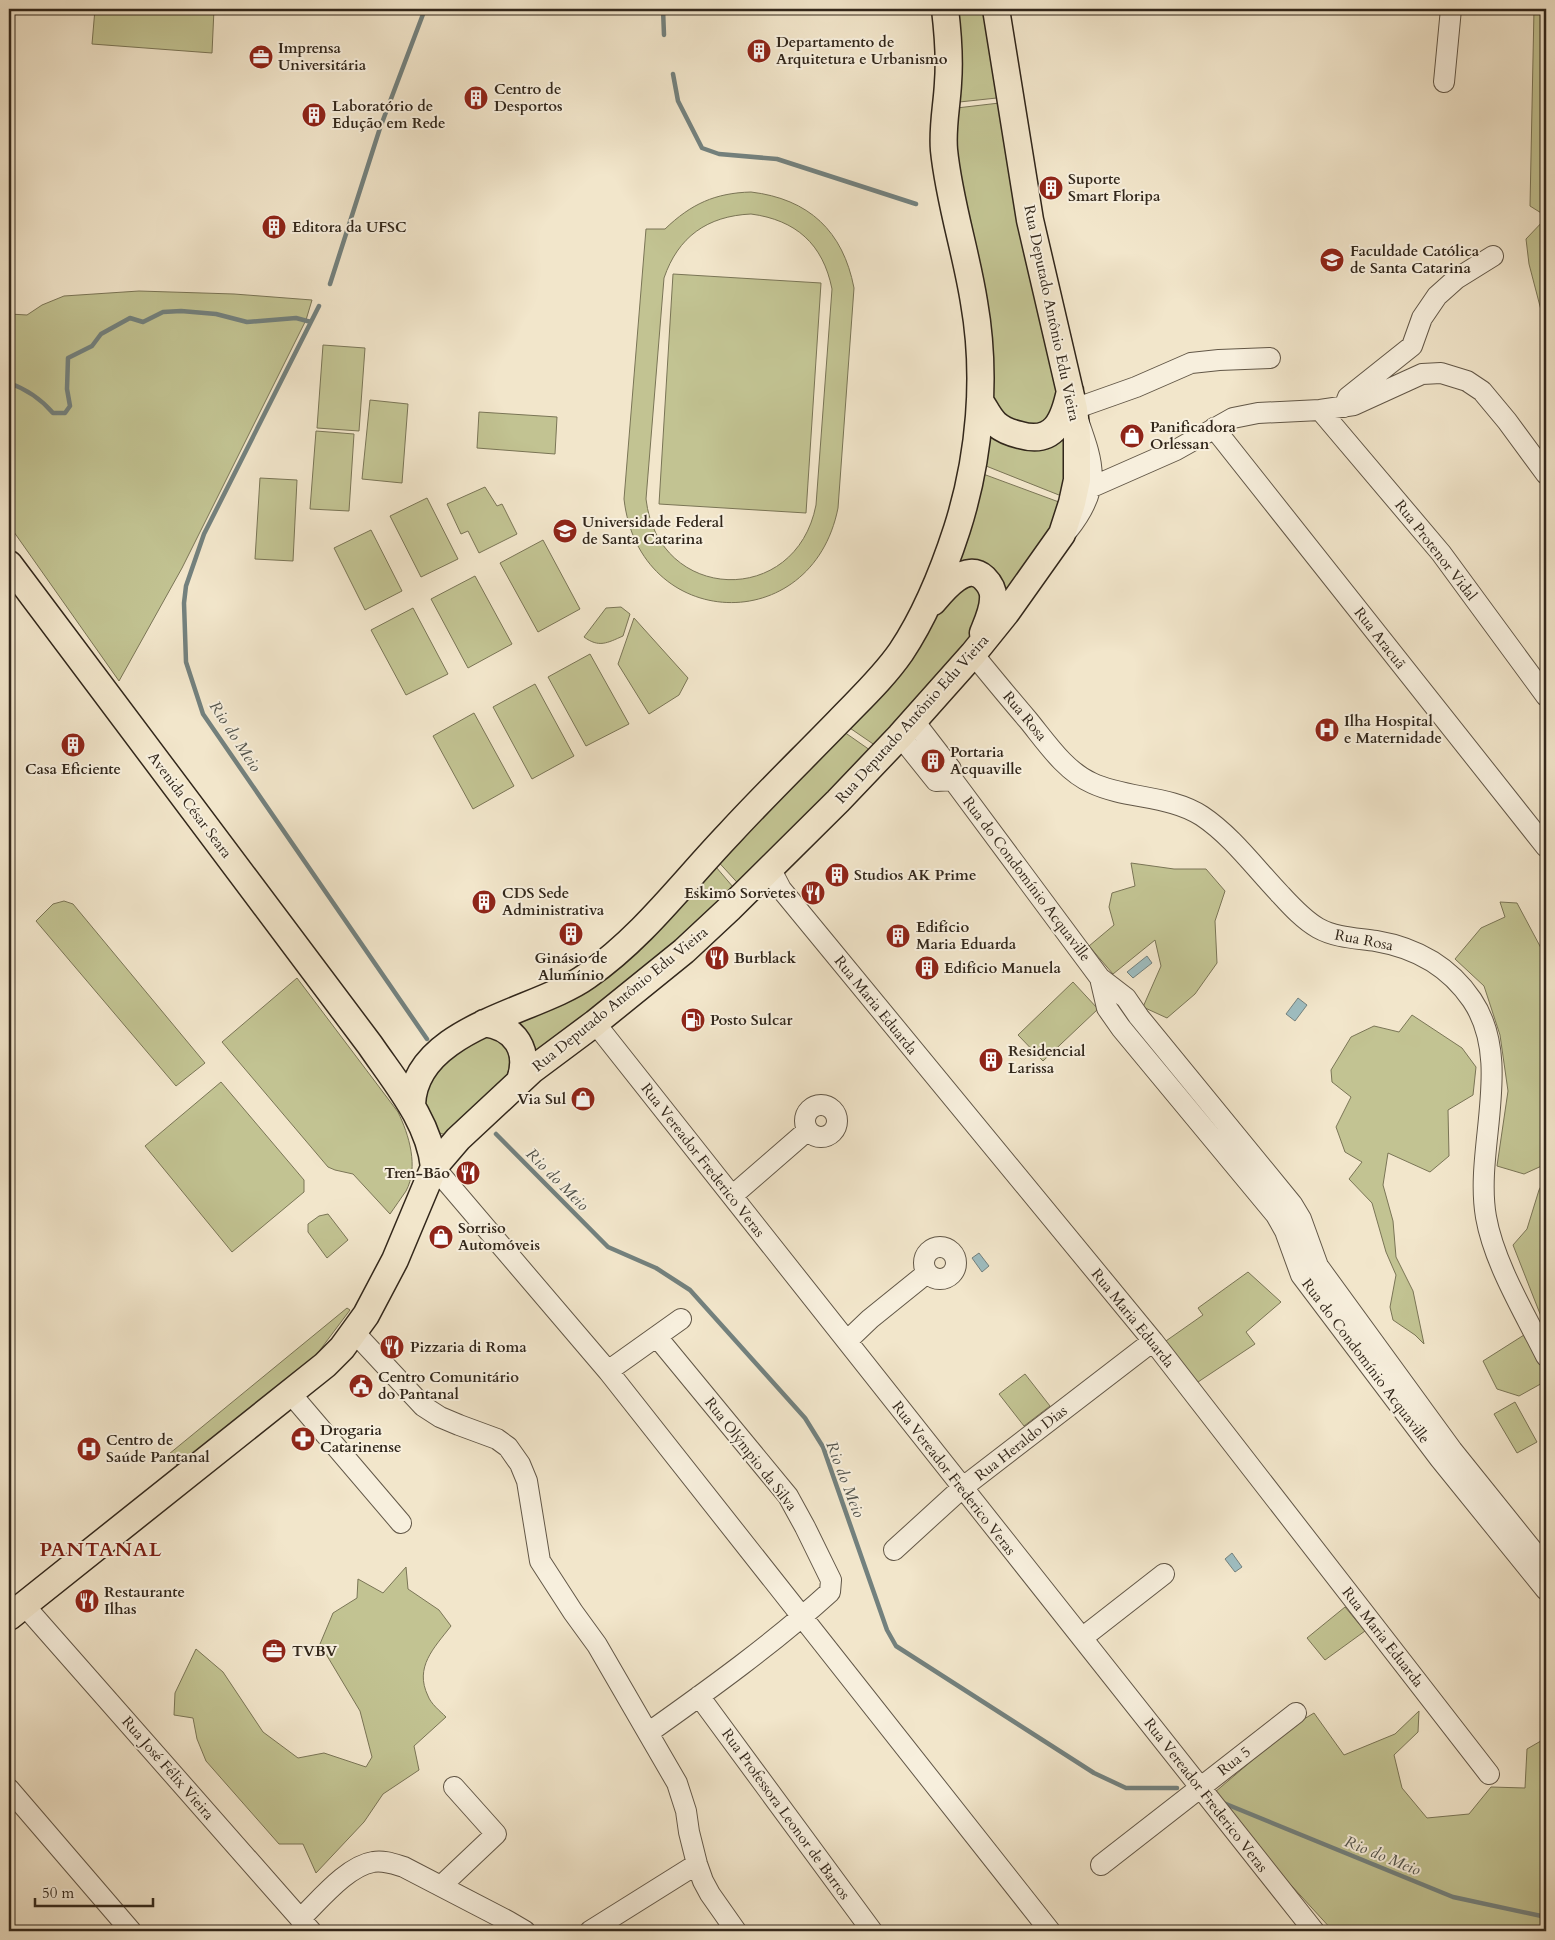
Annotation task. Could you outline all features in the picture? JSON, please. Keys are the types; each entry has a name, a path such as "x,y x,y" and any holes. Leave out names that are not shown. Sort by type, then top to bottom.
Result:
{"main road":[{"name":"Rua Deputado Antônio Edu Vieira","path":"520,1080 595,1023 684,951 770,868 907,728 976,650 1006,613 1062,534 1069,516 1076,480 1078,436 1072,400 1030,220 996,9"},
{"path":"412,1105 414,1086 425,1066 448,1045 484,1023 574,985 604,964 636,936 727,836 880,679 903,649 922,614 949,550 965,500 972,464 981,379 977,323 944,149 943,132 949,61 943,14"},
{"path":"980,401 995,423 1009,432 1028,438 1040,438 1052,432 1065,416 1072,400"},
{"name":"Avenida César Seara","path":"9,564 370,1045 412,1105 426,1130 434,1167"},
{"path":"922,614 954,580 964,574 972,573 981,576 991,586 993,599 990,616 976,650"},
{"path":"16,1611 290,1394 325,1365 354,1332 384,1282 434,1167 458,1139 520,1080 523,1072 523,1054 516,1038 502,1027 484,1023"},
{"name":"Avenida César Seara","path":"370,1045 406,1066 417,1068 425,1066"},
{"path":"426,1130 441,1138 458,1139"}],"street":[{"path":"1444,82 1451,9"},
{"path":"1092,487 1176,450 1214,428 1244,414 1320,410 1346,394 1412,346 1422,318 1437,296 1456,279 1493,256"},
{"path":"1055,546 1085,508 1092,487 1090,458 1072,400 1136,387 1191,363 1270,358"},
{"path":"1346,394 1354,405 1422,374 1441,373 1466,381 1482,391 1498,409 1546,474"},
{"name":"Rua Protenor Vidal","path":"1320,410 1441,553 1546,696"},
{"name":"Rua Aracuã","path":"1214,428 1546,847"},
{"name":"Rua Rosa","path":"976,650 1057,755 1090,782 1177,805 1202,816 1227,837 1308,922 1334,936 1379,942 1419,953 1448,971 1459,983 1474,1002 1486,1030 1492,1062 1492,1093 1485,1145 1486,1216 1493,1244 1546,1356"},
{"name":"Rua do Condomínio Acquaville","path":"907,728 936,781 953,780 1100,978 1107,1008 1121,1028 1292,1204 1300,1219 1318,1266 1360,1338 1446,1454 1520,1547 1546,1590"},
{"name":"Rua Maria Eduarda","path":"770,868 788,896 1153,1342 1489,1774"},
{"name":"Rua Vereador Frederico Veras","path":"595,1023 1311,1930"},
{"name":"Rua do Condomínio Acquaville","path":"1211,1122 1276,1215 1285,1231 1301,1275 1360,1338"},
{"path":"732,1196 808,1130"},
{"path":"434,1167 608,1371 1050,1931"},
{"path":"1276,1215 1292,1204"},
{"path":"847,1341 927,1273"},
{"path":"608,1371 681,1319"},
{"path":"354,1332 423,1406 459,1426 497,1439 508,1447 520,1464 527,1482 540,1561 597,1645 677,1783 683,1799 697,1864 710,1894 736,1931"},
{"name":"Rua Olýmpio da Silva","path":"657,1337 788,1496 806,1527 831,1580 830,1592 802,1616"},
{"name":"Rua Heraldo Dias","path":"894,1550 962,1488 1153,1342"},
{"path":"290,1394 401,1523"},
{"name":"Rua do Condomínio Acquaville","path":"1520,1547 1546,1567"},
{"path":"1082,1638 1164,1574"},
{"name":"Rua José Félix Vieira","path":"16,1611 306,1925"},
{"path":"648,1733 700,1696 802,1616"},
{"name":"Rua Professora Leonor de Barros","path":"700,1696 872,1931"},
{"name":"Rua 5","path":"1101,1865 1296,1713"},
{"path":"441,1886 496,1834 454,1786"},
{"path":"9,1789 131,1931"},
{"path":"306,1925 350,1872 362,1864 374,1861 388,1862 404,1867 524,1931"},
{"path":"590,1931 697,1864"}],"green space":[{"path":"95,9 214,9 212,53 92,44"},
{"path":"948,9 992,9 1006,97 950,103"},
{"path":"1534,9 1546,9 1546,216 1530,206"},
{"path":"1008,102 1066,393 1050,429 1018,430 989,402 948,109"},
{"path":"751,192 790,202 806,210 820,221 832,234 841,250 849,268 854,288 838,508 822,551 796,581 763,598 727,602 691,595 660,575 636,543 624,499 646,229 665,229 684,213 704,202 738,193","holes":["751,214 781,222 805,237 822,259 832,289 816,505 803,539 783,562 757,576 728,580 700,574 675,558 656,533 646,499 664,278 677,251 696,231 708,224 735,216"]},
{"path":"1546,218 1546,311 1541,310 1529,264 1526,239"},
{"path":"673,274 821,283 806,513 659,504"},
{"path":"139,291 234,294 312,300 306,320 182,568 119,681 9,525 9,314 27,315 42,305 64,296"},
{"path":"323,345 365,348 359,431 317,428"},
{"path":"370,400 408,404 402,483 362,479"},
{"path":"479,412 557,417 555,454 477,448"},
{"path":"983,412 1006,436 1072,413 1069,499 976,462"},
{"path":"316,431 354,434 349,511 310,509"},
{"path":"975,471 1067,505 1049,546 1000,597 956,573"},
{"path":"260,478 297,480 293,561 255,559"},
{"path":"485,487 497,506 502,504 517,534 479,553 468,531 461,534 447,504"},
{"path":"427,498 458,559 421,577 390,516"},
{"path":"371,530 402,591 365,610 334,548"},
{"path":"543,540 580,609 538,632 500,563"},
{"path":"475,576 512,644 468,668 431,599"},
{"path":"963,580 986,587 983,620 882,750 841,722"},
{"path":"621,607 630,614 623,636 603,643 594,642 584,637 606,608"},
{"path":"413,608 448,674 406,695 371,630"},
{"path":"634,618 688,678 679,695 649,714 618,664"},
{"path":"590,654 629,724 586,746 548,677"},
{"path":"535,684 574,756 532,779 493,707"},
{"path":"474,713 514,786 473,809 433,736"},
{"path":"837,727 877,755 744,890 714,857"},
{"path":"710,860 739,894 527,1067 498,1022 570,992"},
{"path":"1131,863 1174,869 1206,869 1225,891 1215,921 1217,963 1195,994 1167,1018 1143,1007 1161,966 1155,940 1113,974 1089,946 1114,925 1109,907 1112,893 1135,886"},
{"path":"64,901 73,904 205,1063 176,1086 36,921 53,904"},
{"path":"1500,902 1517,903 1541,948 1546,948 1546,1164 1524,1174 1497,1166 1508,1091 1500,1035 1484,986 1455,959 1481,928 1505,917"},
{"path":"297,978 398,1112 402,1121 411,1151 412,1172 406,1191 390,1214 353,1174 328,1167 222,1042"},
{"path":"1073,982 1098,1009 1043,1061 1018,1035"},
{"path":"1412,1015 1462,1048 1476,1067 1473,1095 1448,1110 1449,1156 1430,1172 1388,1153 1383,1185 1393,1221 1396,1257 1413,1291 1424,1344 1415,1335 1393,1320 1390,1307 1396,1275 1386,1252 1372,1203 1349,1179 1362,1162 1345,1152 1336,1127 1351,1097 1332,1082 1331,1070 1351,1037 1374,1026 1399,1032"},
{"path":"496,1028 520,1065 452,1136 438,1132 425,1125 420,1080 431,1065"},
{"path":"221,1082 304,1180 304,1192 232,1252 145,1146"},
{"path":"1546,1177 1546,1329 1513,1245 1527,1229 1539,1190"},
{"path":"328,1214 348,1240 327,1258 308,1232 308,1224 319,1216"},
{"path":"1248,1272 1281,1302 1246,1332 1255,1344 1195,1384 1163,1343 1203,1315 1198,1308"},
{"path":"347,1308 350,1310 308,1366 177,1465 169,1454"},
{"path":"1524,1335 1546,1374 1546,1381 1519,1396 1497,1389 1483,1361"},
{"path":"1025,1374 1050,1406 1024,1426 999,1394"},
{"path":"1515,1402 1537,1442 1517,1453 1494,1414"},
{"path":"406,1567 408,1589 439,1610 451,1626 428,1658 423,1676 424,1686 429,1699 446,1717 414,1746 419,1770 383,1794 364,1822 316,1873 303,1844 279,1844 206,1761 197,1739 193,1718 174,1715 175,1693 196,1649 223,1672 263,1732 298,1758 324,1753 366,1767 372,1757 360,1711 320,1644 333,1613 357,1598 358,1579 383,1593"},
{"path":"1345,1607 1365,1631 1325,1660 1307,1638"},
{"path":"1419,1711 1418,1732 1394,1755 1402,1788 1427,1818 1469,1814 1491,1787 1525,1788 1527,1749 1546,1738 1546,1931 1333,1931 1236,1825 1215,1792 1294,1725 1314,1713 1344,1755 1395,1734"}],"water":[{"path":"1147,956 1152,963 1133,978 1127,972"},
{"path":"1298,998 1307,1005 1295,1021 1286,1014"},
{"path":"979,1253 989,1266 982,1272 972,1258"},
{"path":"1232,1553 1242,1567 1235,1572 1225,1559"}],"waterway":[{"name":"Rio do Meio","path":"330,284 380,128 425,9"},
{"path":"663,9 664,35"},
{"path":"673,74 678,101 702,148 719,154 777,159 916,204"},
{"name":"Rio do Meio","path":"319,306 204,534 186,586 184,603 186,662 203,714 427,1039"},
{"path":"9,383 33,395 53,413 65,413 70,406 67,389 68,358 92,346 101,334 130,318 143,322 163,312 181,311 216,314 247,322 296,318 311,322"},
{"name":"Rio do Meio","path":"496,1134 608,1247 656,1268 690,1290 805,1418 823,1447 887,1630 896,1646 1094,1773 1126,1788 1177,1788"},
{"name":"Rio do Meio","path":"1221,1802 1453,1897 1546,1917"}],"place":[{"name":"Departamento de Arquitetura e Urbanismo","path":"759,51"},
{"name":"Imprensa Universitária","path":"261,57"},
{"name":"Centro de Desportos","path":"476,98"},
{"name":"Laboratório de Edução em Rede","path":"314,115"},
{"name":"Suporte Smart Floripa","path":"1051,188"},
{"name":"Editora da UFSC","path":"274,227"},
{"name":"Faculdade Católica de Santa Catarina","path":"1332,260"},
{"name":"Panificadora Orlessan","path":"1132,436"},
{"name":"Universidade Federal de Santa Catarina","path":"565,531"},
{"name":"Ilha Hospital e Maternidade","path":"1327,730"},
{"name":"Casa Eficiente","path":"73,745"},
{"name":"Portaria Acquaville","path":"933,761"},
{"name":"Studios AK Prime","path":"837,875"},
{"name":"Eskimo Sorvetes","path":"813,893"},
{"name":"CDS Sede Administrativa","path":"484,902"},
{"name":"Ginásio de Alumínio","path":"571,934"},
{"name":"Edifício Maria Eduarda","path":"898,936"},
{"name":"Burblack","path":"717,958"},
{"name":"Edifício Manuela","path":"927,968"},
{"name":"Posto Sulcar","path":"693,1020"},
{"name":"Residencial Larissa","path":"991,1060"},
{"name":"Via Sul","path":"583,1099"},
{"name":"Tren-Bão","path":"468,1173"},
{"name":"Sorriso Automóveis","path":"441,1237"},
{"name":"Pizzaria di Roma","path":"392,1347"},
{"name":"Centro Comunitário do Pantanal","path":"361,1386"},
{"name":"Drogaria Catarinense","path":"303,1439"},
{"name":"Centro de Saúde Pantanal","path":"89,1449"},
{"name":"Restaurante Ilhas","path":"87,1601"},
{"name":"TVBV","path":"274,1651"}],"district":[{"name":"PANTANAL","path":"101,1549"}]}
